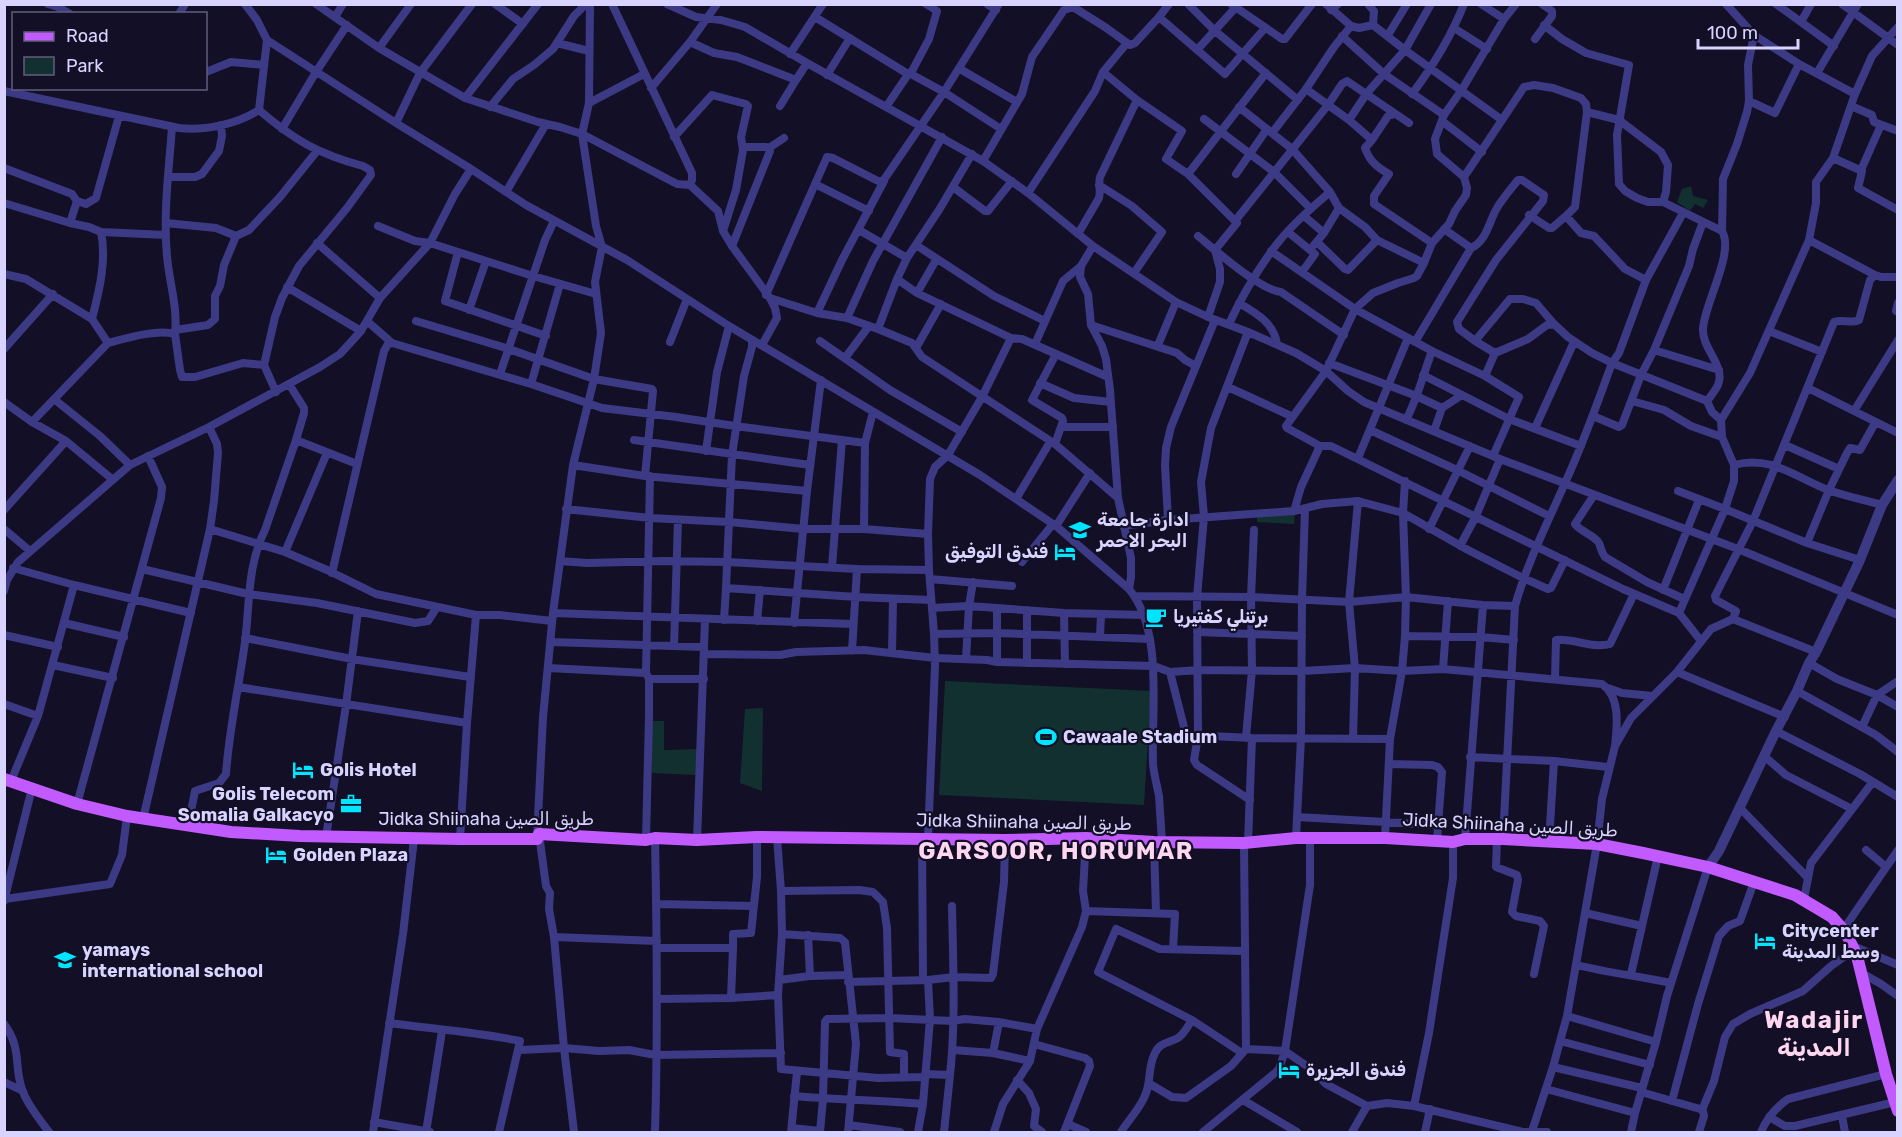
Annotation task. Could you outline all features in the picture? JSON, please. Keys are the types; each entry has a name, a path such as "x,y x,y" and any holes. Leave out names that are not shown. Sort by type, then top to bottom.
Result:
{"main road":[{"name":"Jidka Shiinaha طريق الصين","path":"8,780 77,804 142,819 231,832 326,837 459,839 538,836 697,840 757,837 1005,840 1086,838 1246,843 1296,838 1385,838 1500,839 1597,844 1708,867 1804,899 1832,917 1854,948 1886,1074 1896,1102"}],"street":[{"path":"48,4 67,12"},
{"path":"245,4 267,39 316,72 506,192 627,260 752,340 948,455 1054,525 1132,592 1144,615 1154,666 1153,768 1158,795 1156,913"},
{"path":"316,4 379,48 465,98 582,134 677,184 690,185 718,211 723,231 768,296 777,313 777,318 762,345"},
{"path":"334,17 343,4"},
{"path":"379,48 411,4"},
{"path":"396,123 420,73 472,4"},
{"path":"495,4 523,24"},
{"path":"465,98 538,4"},
{"path":"490,107 513,79 534,65 557,43 574,16 586,4"},
{"path":"574,1132 554,937 549,909 550,893 546,886 538,836 543,717 552,617 573,465 589,404 601,333 596,273 602,248 596,226 582,134 589,103 590,4"},
{"path":"612,4 692,172 690,185"},
{"path":"668,4 696,17 721,20 745,27 827,75 972,154 1028,193 1093,246 1176,302 1327,367 1387,385 1442,408"},
{"path":"651,87 690,42 717,4"},
{"path":"790,54 823,4"},
{"path":"886,107 909,74 929,39 937,11 926,4"},
{"path":"817,313 884,180 960,69 998,7 987,4"},
{"path":"983,161 1022,94 1032,57 1064,8 1073,7 1132,45 1169,4"},
{"path":"1188,4 1214,30 1298,100"},
{"path":"1197,50 1235,6 1265,28 1285,39 1312,4"},
{"path":"1368,4 1374,11 1373,25"},
{"path":"1388,35 1407,4"},
{"path":"1349,120 1367,93 1405,50 1431,4"},
{"path":"1412,94 1431,69 1454,28 1464,4"},
{"path":"1481,4 1504,19"},
{"path":"1516,4 1504,19 1443,118 1435,140 1437,154 1464,177 1467,192 1444,229 1432,243 1424,263 1414,278 1372,293 1355,309 1327,367 1286,424 1287,428 1320,446 1331,446 1358,458 1634,594 1679,613 1701,641"},
{"path":"1535,39 1552,16 1552,11 1542,4"},
{"path":"1726,4 1754,35 1799,64 1855,94"},
{"path":"1776,4 1834,46"},
{"path":"1801,22 1811,4"},
{"path":"1842,4 1855,9 1888,39 1898,45"},
{"path":"1332,6 1351,26 1359,28 1373,25 1388,35 1405,50 1502,120"},
{"path":"1817,74 1855,9"},
{"path":"815,17 909,74 944,92 1001,129"},
{"path":"1159,17 1225,74 1265,28"},
{"path":"282,129 346,25"},
{"path":"1544,25 1586,53 1628,64 1628,78 1619,120 1617,153 1619,184 1624,191 1648,202 1663,202 1722,231"},
{"path":"1236,174 1269,131 1298,100 1351,26"},
{"path":"1679,613 1725,509 1734,481 1734,465 1722,437 1721,420 1750,373 1809,240 1816,203 1816,182 1833,158 1855,94 1872,56 1898,27"},
{"path":"1454,28 1487,49"},
{"path":"1707,401 1717,387 1719,370 1702,331 1723,258 1726,238 1722,231 1723,180 1737,144 1749,101 1748,64 1754,35"},
{"path":"1342,36 1384,74 1443,118 1482,152"},
{"path":"827,75 850,38"},
{"path":"4,91 172,127 194,130 221,125 251,116 259,110 267,39"},
{"path":"690,42 714,53 737,57 796,80"},
{"path":"557,43 590,51"},
{"path":"1028,193 1095,91 1103,72 1127,43"},
{"path":"207,72 231,62 264,64"},
{"path":"780,106 807,63"},
{"path":"1749,101 1775,113 1799,64"},
{"path":"960,69 1017,102"},
{"path":"1103,72 1137,100 1182,131 1167,159 1188,174 1235,221"},
{"path":"1188,174 1266,73"},
{"path":"589,103 644,74"},
{"path":"1215,250 1342,84 1347,81 1409,123"},
{"path":"1464,177 1524,87 1528,85 1553,88 1581,98 1586,104 1587,112 1575,207 1552,228 1529,215"},
{"path":"1305,89 1349,120 1372,140"},
{"path":"674,137 709,97 714,95 748,106 741,137 743,147 736,190 723,231"},
{"path":"1078,234 1100,198 1100,177 1137,100"},
{"path":"1851,106 1872,115 1874,122 1898,131"},
{"path":"1239,107 1292,149 1330,192 1339,208 1365,227 1377,240 1424,263"},
{"path":"259,110 282,129 317,151 363,166 370,170 371,175 299,266 287,287 275,318 264,365 276,392"},
{"path":"1587,112 1619,120 1661,152 1668,165 1663,202"},
{"path":"1395,114 1388,116 1365,148 1373,165 1389,174 1374,196 1374,204 1432,243"},
{"path":"4,168 63,190 72,194 77,201 86,204 96,198 119,116"},
{"path":"1204,119 1274,172 1311,209"},
{"path":"506,192 546,124"},
{"path":"169,177 195,177 202,174 219,151 222,136 221,125"},
{"path":"1881,125 1861,170 1858,188 1898,210"},
{"path":"172,127 166,235 175,332 182,376 187,378 243,363 264,365"},
{"path":"847,318 883,243 942,137"},
{"path":"743,147 769,148 784,138"},
{"path":"732,246 770,151 769,148"},
{"path":"32,422 108,343 208,325 215,319 215,296 236,236 249,230 280,197 317,151"},
{"path":"845,358 874,328 908,258 972,154"},
{"path":"768,296 825,160 830,157 878,181 884,180"},
{"path":"1833,158 1861,170"},
{"path":"4,591 6,580 13,568 30,551 130,465 276,392 340,354 361,332 380,298 430,243 471,169"},
{"path":"1358,458 1387,385 1411,340 1471,248 1480,241 1491,224 1497,208 1520,179 1544,195 1542,201 1496,260 1457,322 1459,329 1495,353"},
{"path":"953,187 988,211 1012,181"},
{"path":"815,184 869,211"},
{"path":"1099,185 1132,206 1162,232 1134,273"},
{"path":"1229,324 1239,303 1271,251 1330,192"},
{"path":"70,223 77,201"},
{"path":"4,203 100,232 166,235"},
{"path":"1311,251 1339,208"},
{"path":"1534,974 1544,926 1540,921 1516,916 1512,912 1518,880 1516,875 1496,867 1509,759 1515,606 1522,578 1581,446 1646,280 1683,213"},
{"path":"1304,216 1324,233"},
{"path":"1566,216 1581,233 1594,236 1625,269 1646,280"},
{"path":"500,374 545,240 554,221"},
{"path":"1593,416 1620,427 1689,266 1703,222"},
{"path":"166,223 196,224 216,228 236,236"},
{"path":"378,226 415,241 430,243 596,294"},
{"path":"1444,229 1471,248"},
{"path":"859,230 908,258"},
{"path":"92,319 102,273 100,232"},
{"path":"1288,232 1315,254 1302,272"},
{"path":"1198,236 1255,279 1270,289 1281,292 1344,335"},
{"path":"1317,242 1348,270 1377,240"},
{"path":"1809,240 1875,275 1898,276"},
{"path":"317,243 380,298"},
{"path":"916,245 994,296 1045,321"},
{"path":"1035,344 1063,281 1081,266 1093,246"},
{"path":"1168,520 1166,448 1171,427 1196,366 1220,282 1220,269 1215,250"},
{"path":"1271,251 1355,309 1432,351 1485,376 1519,397 1496,457 1490,487 1460,546"},
{"path":"458,252 444,299 469,310 546,336"},
{"path":"916,293 936,260"},
{"path":"469,310 486,261"},
{"path":"1081,266 1080,277 1088,294 1091,325 1102,346 1108,377 1118,498 1123,526 1129,542 1132,592"},
{"path":"4,274 26,279 92,319 108,343"},
{"path":"1526,1132 1553,1067 1567,1016 1586,913 1608,767 1615,746 1631,718 1677,672 1711,629 1733,619 1736,611 1716,600 1714,596 1753,521 1834,322 1859,320 1870,280 1875,275"},
{"path":"897,279 916,293 1011,338 1035,344 1108,377"},
{"path":"531,384 560,284"},
{"path":"287,287 361,332"},
{"path":"4,349 53,294"},
{"path":"768,296 817,313 847,318 912,343 922,357 1052,443 1118,498"},
{"path":"1475,341 1512,298 1536,303 1574,342 1612,363 1707,401 1712,411 1721,420"},
{"path":"670,342 687,299"},
{"path":"1158,345 1176,302"},
{"path":"1239,303 1263,318 1274,331 1277,344"},
{"path":"1898,303 1896,311 1898,312"},
{"path":"916,348 941,304"},
{"path":"367,321 392,343 500,374 602,408 865,443"},
{"path":"416,321 509,349 594,379 653,391 648,442 650,518 646,618 651,839 656,904 658,999 655,1132"},
{"path":"1485,376 1495,353 1528,339 1546,325 1554,324"},
{"path":"1091,325 1158,345 1178,353 1196,366"},
{"path":"706,451 717,372 729,326"},
{"path":"1769,330 1822,352"},
{"path":"1248,332 1211,428 1202,476 1204,517 1197,597 1198,736 1194,760 1197,765 1250,800"},
{"path":"918,1132 923,1104 930,1020 925,980 925,838 935,658 928,534 932,473 948,455 982,398 1011,338"},
{"path":"1854,411 1898,339"},
{"path":"724,620 732,455 735,426 752,340"},
{"path":"820,341 890,390 962,432"},
{"path":"1535,428 1574,342"},
{"path":"332,573 384,351 388,344 392,343"},
{"path":"1654,350 1719,370"},
{"path":"1406,420 1418,397 1432,351"},
{"path":"1016,499 1062,427 1062,418 1032,400 1056,354"},
{"path":"1327,367 1356,397 1406,420 1565,484 1738,549 1898,615"},
{"path":"1423,375 1509,419 1581,446"},
{"path":"794,623 820,380"},
{"path":"188,826 195,791 219,783 226,774 245,638 248,594 258,543 265,530 304,413 304,408 289,384"},
{"path":"1040,384 1074,399 1111,402"},
{"path":"1228,387 1291,417"},
{"path":"1808,388 1898,433"},
{"path":"1434,431 1442,408 1462,395"},
{"path":"54,399 100,436 130,465"},
{"path":"1632,401 1664,410 1691,426 1722,437"},
{"path":"4,402 32,422 66,441 112,479"},
{"path":"864,530 865,443 873,412"},
{"path":"1807,543 1829,490 1850,448 1861,449 1875,423"},
{"path":"142,819 210,529 218,453 217,444 209,427"},
{"path":"1062,427 1113,428"},
{"path":"1370,430 1549,516"},
{"path":"296,440 357,464"},
{"path":"634,440 810,465"},
{"path":"832,567 842,440"},
{"path":"4,510 66,441"},
{"path":"1785,445 1839,469"},
{"path":"1294,511 1301,487 1320,446"},
{"path":"1429,528 1470,446"},
{"path":"285,552 327,453"},
{"path":"77,804 162,492 162,487 148,456"},
{"path":"1734,465 1757,462 1776,466 1829,490 1882,505"},
{"path":"573,465 648,476 807,491"},
{"path":"1022,562 1054,525 1090,474"},
{"path":"1385,838 1390,739 1402,671 1405,636 1403,513 1405,481"},
{"path":"1631,1132 1671,983 1708,867 1719,850 1776,731 1785,717 1860,560 1882,505 1896,487"},
{"path":"1678,491 1807,543 1860,560"},
{"path":"1594,495 1575,524 1578,528 1598,542 1605,557 1663,590 1684,599"},
{"path":"1663,590 1699,500"},
{"path":"1123,526 1168,520 1294,511 1322,504 1358,501 1403,513 1460,546 1522,578 1550,589 1565,560"},
{"path":"1353,739 1356,668 1348,602 1358,501"},
{"path":"566,509 650,518 803,529 928,534"},
{"path":"1296,838 1301,738 1305,509"},
{"path":"674,646 678,520"},
{"path":"4,529 30,551"},
{"path":"210,529 285,552 376,594 476,615 853,624"},
{"path":"1149,1084 1172,1097 1186,1098 1231,1066 1244,1051 1246,843 1250,800 1251,597 1254,530"},
{"path":"560,561 587,563 727,562 832,567 929,575 1011,586"},
{"path":"13,568 191,613"},
{"path":"142,569 248,594 317,603 415,623 424,622 437,608"},
{"path":"852,651 857,570"},
{"path":"966,659 969,606 973,582"},
{"path":"8,780 38,716 74,585"},
{"path":"726,588 1064,613 1144,615"},
{"path":"758,621 760,590"},
{"path":"1132,592 1197,597 1348,602 1406,597 1515,606"},
{"path":"1555,679 1556,640 1599,646 1610,644 1634,594"},
{"path":"892,653 893,599"},
{"path":"1443,669 1448,601"},
{"path":"1414,1106 1429,1033 1459,840 1470,757 1483,605"},
{"path":"997,608 997,662"},
{"path":"1027,610 1027,663"},
{"path":"326,837 358,611"},
{"path":"1064,613 1065,664"},
{"path":"1100,637 1101,614"},
{"path":"459,839 476,615"},
{"path":"697,840 705,619"},
{"path":"1733,619 1816,652"},
{"path":"64,623 124,637"},
{"path":"1197,632 1302,636"},
{"path":"934,633 1150,639"},
{"path":"4,635 58,647"},
{"path":"1405,636 1514,640"},
{"path":"245,638 352,659 470,677"},
{"path":"551,642 674,646 704,651 769,655 796,652 875,651 997,662 1154,666 1170,672 1302,671 1356,668 1402,671 1443,669 1598,683 1622,693 1652,696"},
{"path":"1809,663 1837,679 1877,695 1898,707"},
{"path":"53,666 113,678"},
{"path":"548,668 704,679"},
{"path":"1170,672 1185,731 1189,735 1390,739"},
{"path":"1677,672 1785,717"},
{"path":"1862,727 1877,695 1898,681"},
{"path":"238,687 467,723"},
{"path":"1608,688 1616,714 1615,746"},
{"path":"1797,691 1876,735 1898,752"},
{"path":"4,704 38,716"},
{"path":"1776,731 1860,774 1898,797"},
{"path":"1764,756 1786,775 1852,810"},
{"path":"1470,757 1554,761 1608,767"},
{"path":"1549,841 1554,761"},
{"path":"1389,764 1432,765 1442,772 1437,840"},
{"path":"1804,899 1811,864 1872,783"},
{"path":"32,788 5,900 110,884 122,855 127,816"},
{"path":"1740,808 1809,878"},
{"path":"1297,817 1438,825"},
{"path":"731,998 733,934 752,932 757,877 757,837"},
{"path":"777,837 782,934 778,995 781,1069 797,1072 904,1078 950,1075"},
{"path":"373,1132 403,934 414,838"},
{"path":"994,1132 1003,1104 1030,1061 1037,1029 1082,927 1086,911 1083,891 1086,838"},
{"path":"1203,1132 1279,1069 1285,1051 1310,885 1310,838"},
{"path":"779,980 810,976 889,981 954,977 989,978 993,974 1004,882 1005,840"},
{"path":"1866,850 1885,866"},
{"path":"1843,930 1898,850"},
{"path":"1631,974 1658,856"},
{"path":"1672,1101 1719,936 1728,926 1740,921 1754,882"},
{"path":"781,891 859,890 873,892 883,902 889,981 890,1052 904,1054 904,1078"},
{"path":"656,904 753,906"},
{"path":"944,1132 952,1050 954,977 952,906"},
{"path":"1086,911 1119,914 1156,913 1176,916 1173,949"},
{"path":"1586,913 1642,926"},
{"path":"1119,914 1116,929 1098,972 1192,1020 1244,1051 1285,1051 1305,1064 1326,1084 1367,1106 1387,1103 1414,1106 1526,1132 1547,1132"},
{"path":"1116,929 1160,948 1244,951"},
{"path":"782,934 843,939 856,1044 849,1129 900,1132"},
{"path":"808,935 810,976"},
{"path":"554,937 733,948"},
{"path":"1698,1132 1704,1116 1702,1110 1714,1081 1725,1037 1733,1024 1803,991 1854,948 1898,965"},
{"path":"1577,965 1602,972 1631,974 1671,983"},
{"path":"1860,972 1898,996"},
{"path":"658,999 778,995"},
{"path":"1567,1016 1656,1042"},
{"path":"797,1072 791,1130 820,1132 826,1020 890,1018 952,1021 965,1018 1037,1029"},
{"path":"1121,1132 1142,1103 1149,1084 1154,1054 1164,1042 1175,1040 1182,1035 1192,1020"},
{"path":"993,1053 999,1022"},
{"path":"389,1023 490,1035 520,1041 498,1132"},
{"path":"4,1024 14,1040 23,1091 49,1132"},
{"path":"374,1122 428,1132 442,1030"},
{"path":"1560,1041 1650,1065"},
{"path":"1034,1044 1089,1061 1090,1066 1066,1128 1086,1132"},
{"path":"519,1050 564,1048 599,1051 629,1050 655,1055 781,1053"},
{"path":"952,1050 993,1053 1030,1061"},
{"path":"1553,1067 1642,1090 1702,1110"},
{"path":"1761,1132 1769,1116 1788,1099 1886,1074"},
{"path":"1017,1080 1029,1093 1036,1108 1034,1126 1042,1132"},
{"path":"4,1082 23,1091"},
{"path":"1545,1089 1635,1113"},
{"path":"794,1096 923,1104"},
{"path":"1243,1100 1297,1132"},
{"path":"1769,1116 1785,1126 1810,1128 1842,1116 1896,1102"},
{"path":"1352,1132 1367,1106"},
{"path":"1425,1132 1430,1109"},
{"path":"1842,1116 1845,1132"}],"green space":[{"path":"1691,186 1693,196 1708,200 1703,208 1695,204 1690,211 1677,202 1682,189"},
{"path":"1295,512 1294,524 1257,522 1257,515"},
{"name":"Cawaale Stadium","path":"945,681 1151,691 1144,805 939,795"},
{"path":"763,708 762,791 740,783 745,709"},
{"path":"651,721 664,721 664,750 698,749 696,775 652,773"}],"place":[{"name":"ادارة جامعة البحر الاحمر","path":"1080,530"},
{"name":"فندق التوفيق","path":"1065,552"},
{"name":"برتنلي كفتيريا","path":"1156,617"},
{"name":"Cawaale Stadium","path":"1046,737"},
{"name":"Golis Hotel","path":"303,770"},
{"name":"Golis Telecom Somalia Galkacyo","path":"351,804"},
{"name":"Golden Plaza","path":"276,855"},
{"name":"Citycenter وسط المدينة","path":"1765,941"},
{"name":"yamays international school","path":"65,960"},
{"name":"فندق الجزيرة","path":"1289,1070"}],"district":[{"name":"GARSOOR, HORUMAR","path":"1056,851"},
{"name":"Wadajir المدينة","path":"1814,1034"}]}
